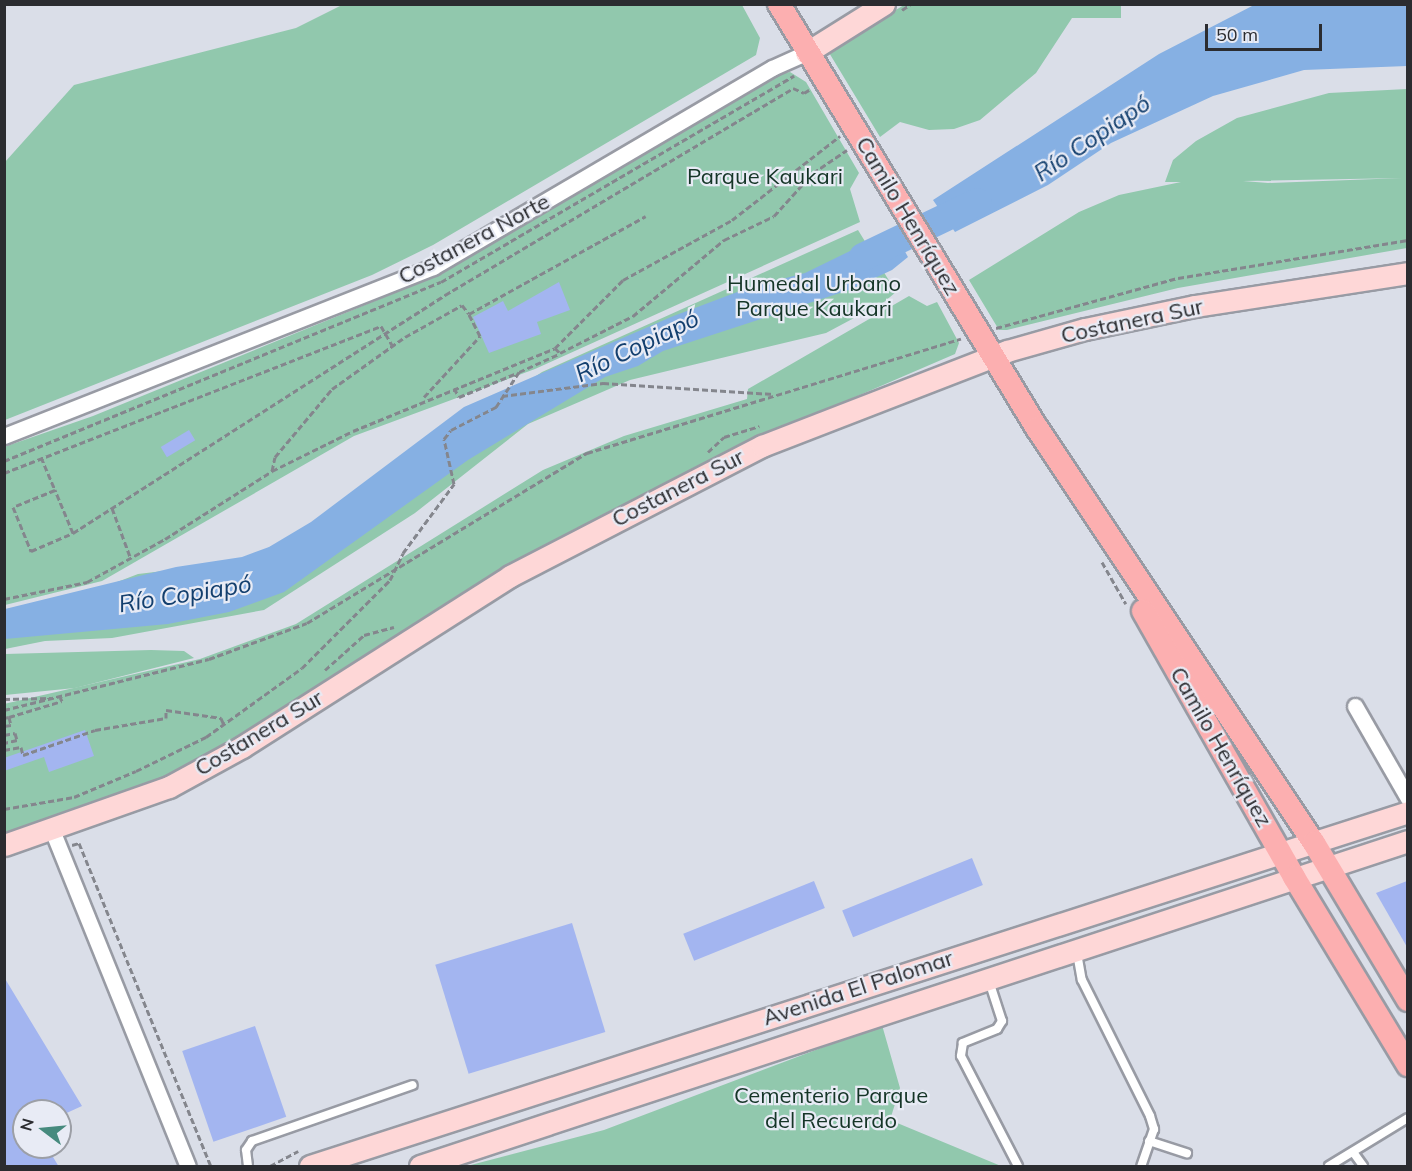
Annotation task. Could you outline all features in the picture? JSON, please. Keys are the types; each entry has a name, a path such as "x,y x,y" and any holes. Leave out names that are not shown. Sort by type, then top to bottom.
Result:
{"main road":[{"name":"Camilo Henríquez","path":"779,4 858,148 956,296 1037,428 1314,843 1407,1000"},
{"name":"Camilo Henríquez","path":"1037,428 1294,877 1407,1065"}],"street":[{"name":"Costanera Norte","path":"4,436 433,267 772,68 806,53 884,4"},
{"name":"Costanera Sur","path":"4,845 55,839 169,787 242,747 510,576 622,515 762,446 992,357 1153,314 1407,273"},
{"path":"1355,706 1407,798"},
{"name":"Avenida El Palomar","path":"310,1167 1407,812"},
{"path":"55,839 188,1167"},
{"name":"Avenida El Palomar","path":"419,1167 1407,841"},
{"path":"1073,919 1077,949"},
{"path":"419,1167 422,1146 435,1126"}],"lane":[{"path":"1077,949 1082,980 1150,1116 1154,1129 1141,1167"},
{"path":"988,979 1002,1021 997,1029 963,1043 961,1056 1018,1167"},
{"path":"248,1167 246,1150 252,1141 413,1085"},
{"path":"1330,1166 1407,1118"},
{"path":"1149,1141 1187,1153"},
{"path":"1353,1152 1363,1167"}],"path":[{"path":"55,490 13,507 31,551 73,533 385,334 793,88 804,93 814,87"},
{"path":"4,599 87,582 131,559 272,471 422,399 555,348 622,280 732,220 842,135"},
{"path":"454,388 459,397 519,372 644,308 724,240 762,225 813,173 858,148"},
{"path":"469,315 646,216"},
{"path":"993,329 1167,280 1407,240"},
{"path":"272,471 275,457 309,411 392,345 462,305 480,336 422,399"},
{"path":"4,473 371,329 381,326 392,345"},
{"path":"959,333 963,346"},
{"path":"4,710 255,644 307,623 587,453 961,339"},
{"path":"555,348 560,353"},
{"path":"4,809 74,796 146,766 224,724 302,668 390,580 391,572 454,484 444,439 468,419 496,407 519,372"},
{"path":"502,396 603,383 778,394"},
{"path":"42,457 73,533"},
{"path":"112,508 131,559"},
{"path":"1099,557 1128,608"},
{"path":"4,699 59,697"},
{"path":"4,726 11,724 7,718 62,702 59,697"},
{"path":"4,750 21,747 23,755 95,730 166,718 166,710 221,718 224,724"},
{"path":"241,713 244,721"},
{"path":"4,735 15,732 17,740 4,743"},
{"path":"55,839 79,843 212,1167"}],"green space":[{"path":"342,5 742,5 760,38 756,55 433,245 372,275 5,420 5,162 74,85 296,28"},
{"path":"904,5 1121,5 1121,18 1072,18 1036,73 980,120 954,129 929,130 900,122 880,137 828,51"},
{"name":"Parque Kaukari","path":"790,72 806,82 859,173 850,189 860,222 535,369 354,436 102,581 5,605 4,447 93,416 404,289 779,74"},
{"path":"1407,89 1407,248 1178,288 1007,330 999,330 969,280 1079,212 1119,195 1181,182 1165,182 1173,160 1196,141 1237,118 1329,93","holes":["1403,178 1268,183 1243,181"]},
{"name":"Humedal Urbano Parque Kaukari","path":"858,230 896,292 884,302 826,333 630,380 528,424 415,513 264,610 112,638 45,641 5,649 5,613 86,594 138,574 239,562 318,524 542,372"},
{"path":"909,296 927,306 937,302 959,343 955,354 788,426 168,782 5,836 4,704 200,659 296,624 543,470 624,436 747,399 748,389"},
{"path":"184,651 194,658 75,688 5,695 5,654"},
{"name":"Cementerio Parque del Recuerdo","path":"882,1025 900,1088 890,1120 1001,1166 467,1166 604,1130"}],"water":[{"path":"1254,5 1407,5 1407,66 1304,70 1213,96 1111,143 1048,185 955,232 933,200 1159,54"},
{"name":"Humedal Urbano Parque Kaukari","path":"893,230 908,257 892,270 849,290 663,351 638,366 605,377 468,460 284,592 229,612 168,624 5,639 5,609 176,567 242,557 269,547 311,522 464,407 671,317 748,288 805,273"}],"building":[{"path":"559,282 570,310 537,322 541,334 489,353 473,317 503,301 508,311"},
{"path":"189,430 195,440 167,457 161,447"},
{"path":"85,730 94,756 49,772 44,757 4,771 4,758"},
{"path":"972,858 983,885 853,937 842,910"},
{"path":"814,881 825,908 694,961 683,934"},
{"path":"1407,881 1407,947 1376,893"},
{"path":"572,923 605,1032 469,1074 435,965"},
{"path":"4,977 82,1106 72,1111 72,1099 12,1099 12,1159 54,1159 59,1167 4,1167"},
{"path":"255,1026 286,1117 213,1142 182,1051"}],"waterway":[{"name":"Río Copiapó","path":"863,257 978,202"}]}
